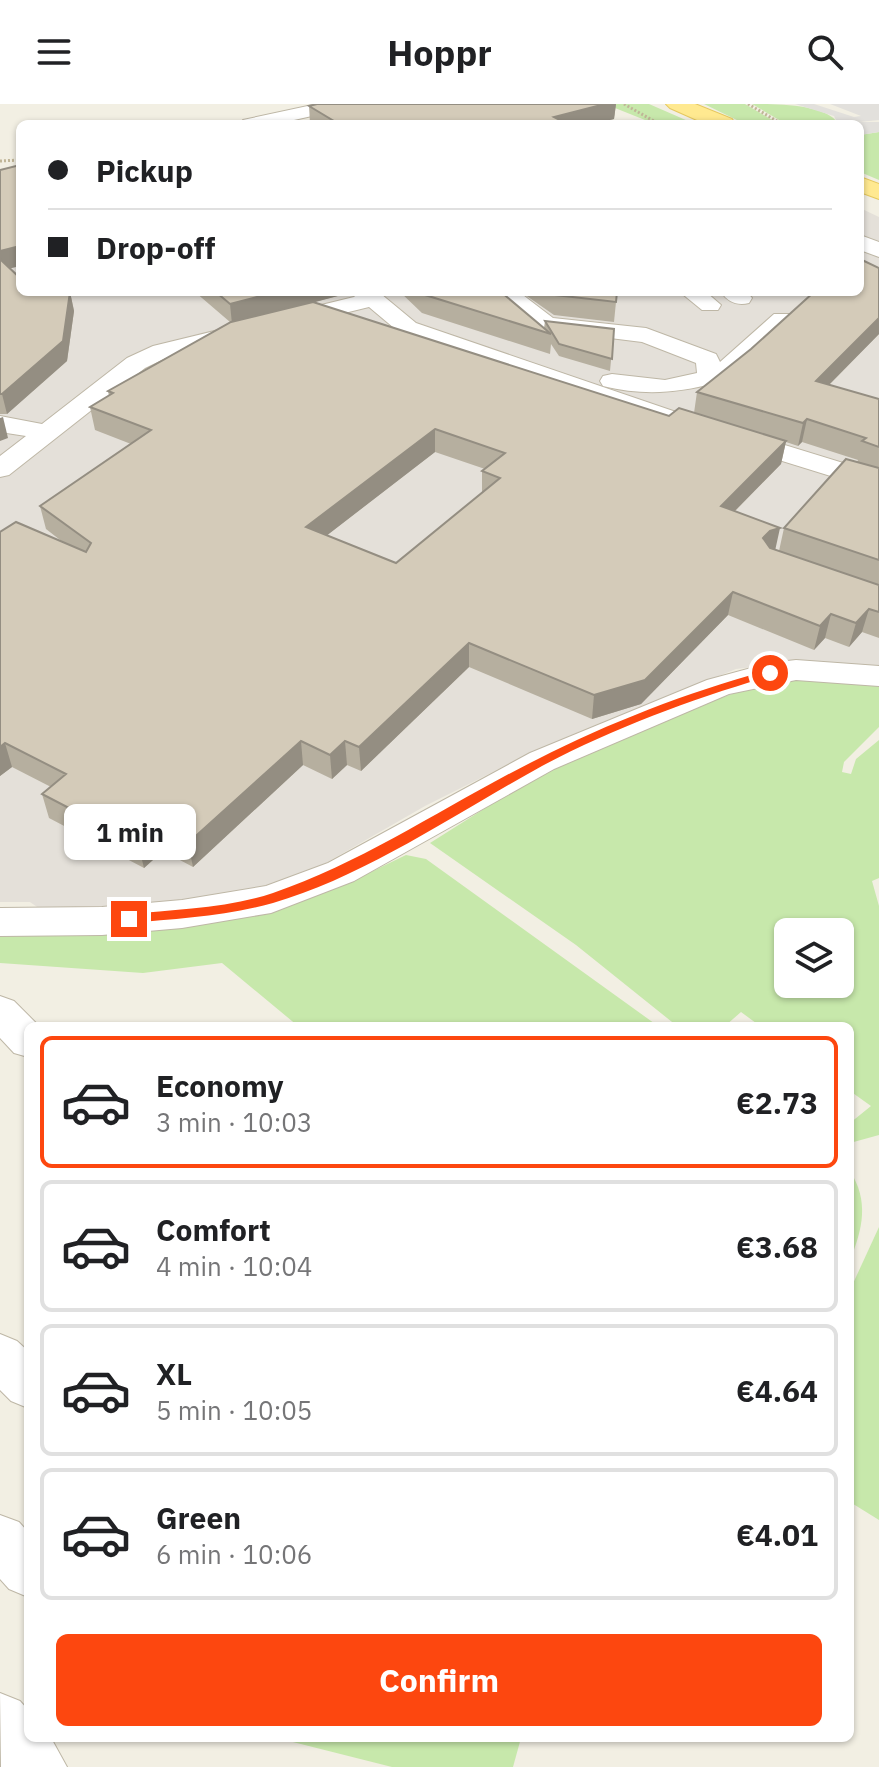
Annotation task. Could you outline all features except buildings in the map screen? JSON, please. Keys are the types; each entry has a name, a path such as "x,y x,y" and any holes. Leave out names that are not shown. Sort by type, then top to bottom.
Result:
{"main road":[{"path":"677,104 715,120"}],"street":[{"path":"268,120 342,104"},
{"path":"0,469 136,363 162,351 362,302 368,296"},
{"path":"372,296 408,328 879,483"},
{"path":"510,296 546,324 646,335 707,359 711,370 707,378 665,387 522,367"},
{"path":"711,370 729,369 736,364 782,319"},
{"path":"0,424 46,432"},
{"path":"0,922 102,921 182,914 271,899 341,872 542,761 718,687 770,673 796,670 879,676"},
{"path":"0,1012 24,1037"},
{"path":"0,1357 24,1380"},
{"path":"0,1541 24,1566"},
{"path":"0,1721 38,1767"}],"path":[{"path":"624,104 652,120"},
{"path":"748,104 775,120"}],"shaded area":[{"path":"795,104 814,104 854,117 861,116 830,104 879,104 879,120 836,120 834,116"},
{"path":"864,122 879,122 879,132 864,134"},
{"path":"16,187 16,296 864,296 864,210 879,217 879,669 779,664 736,669 529,754 425,806 312,871 278,883 218,898 142,906 40,909 30,902 0,902 0,191"}],"green space":[{"path":"605,104 649,104 686,120 645,120"},
{"path":"704,104 745,104 772,120 737,120"},
{"path":"752,104 812,109 824,112 835,120 779,120"},
{"path":"879,132 879,180 864,174 864,134"},
{"path":"774,679 879,683 879,727 844,762 842,772 851,774 856,759 879,740 879,878 872,881 879,906 879,1135 854,1142 854,1120 871,1106 854,1094 854,1022 755,1022 741,1012 730,1022 672,1022 576,945 430,843 541,773 654,722"},
{"path":"406,855 426,859 652,1022 293,1022 222,963 143,973 0,963 0,934 115,933 231,920 318,895"},
{"path":"854,1178 862,1204 854,1248"},
{"path":"879,1227 879,1520 854,1504 854,1281"},
{"path":"293,1742 520,1742 513,1767 392,1767"}],"route":[{"path":"129,919 182,914 271,899 341,872 542,761 718,687 770,673"}]}
